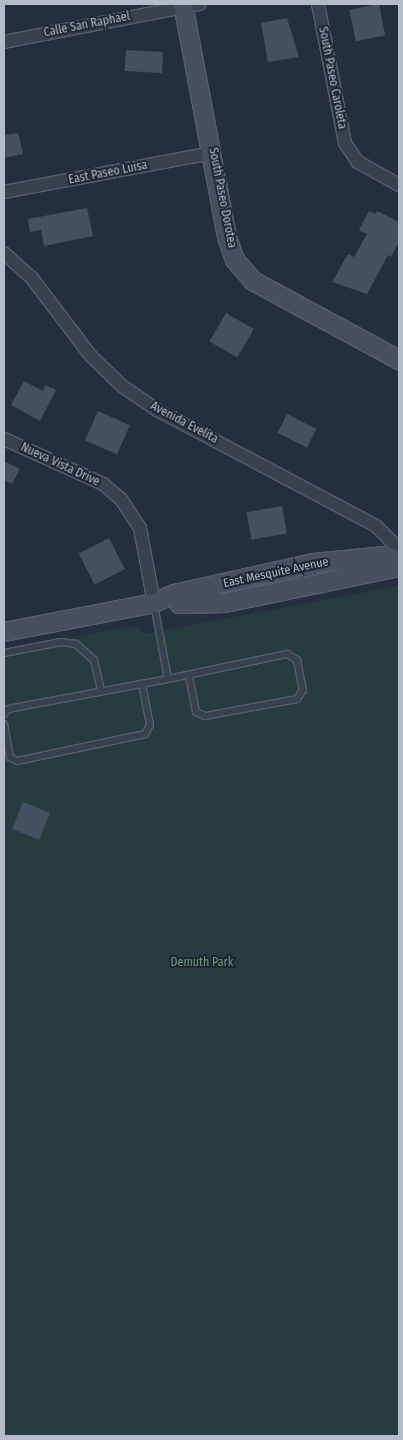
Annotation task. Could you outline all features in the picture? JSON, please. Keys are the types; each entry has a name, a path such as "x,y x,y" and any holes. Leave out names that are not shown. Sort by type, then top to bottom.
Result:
{"street":[{"name":"South Paseo Caroleta","path":"318,4 345,143 358,162 399,185"},
{"name":"Calle San Raphael","path":"4,42 188,5"},
{"name":"South Paseo Dorotea","path":"188,5 227,237 235,260 253,281 399,360"},
{"name":"East Paseo Luisa","path":"4,192 212,153"},
{"name":"Avenida Evelita","path":"4,253 31,277 91,356 122,386 157,410 376,526 399,549"},
{"name":"Nueva Vista Drive","path":"4,439 103,484 121,499 140,528 154,603"},
{"name":"East Mesquite Avenue","path":"154,603 174,594 314,563 386,556 399,560"},
{"name":"East Mesquite Avenue","path":"4,632 154,603 225,603 399,567"}],"lane":[{"path":"154,603 168,679"},
{"path":"4,654 61,642 76,644 94,660 102,691"},
{"path":"4,714 8,709 168,679 189,674 287,654 297,660 303,690 297,698 205,716 196,712 189,674"},
{"path":"4,724 10,757 16,761 145,734 150,725 142,684"}],"green space":[{"name":"Demuth Park","path":"399,586 399,1436 4,1436 4,649 131,627 138,627 144,634"}],"building":[{"path":"379,4 385,35 356,41 350,10"},
{"path":"287,18 299,57 268,62 261,23"},
{"path":"126,50 163,52 162,73 125,71"},
{"path":"18,133 23,154 4,158 4,135"},
{"path":"87,208 93,236 44,246 41,230 30,232 28,219"},
{"path":"369,211 376,214 377,211 399,222 399,242 391,257 388,255 367,294 332,282 348,254 354,257 367,234 359,230"},
{"path":"226,313 254,329 237,358 210,342"},
{"path":"24,381 43,391 46,385 56,390 40,421 11,405"},
{"path":"98,411 130,425 117,454 85,440"},
{"path":"287,414 316,429 307,448 277,433"},
{"path":"4,461 20,469 12,484 4,480"},
{"path":"282,506 287,534 251,540 247,512"},
{"path":"109,538 125,569 95,585 79,553"},
{"path":"23,802 50,813 39,840 12,829"}]}
